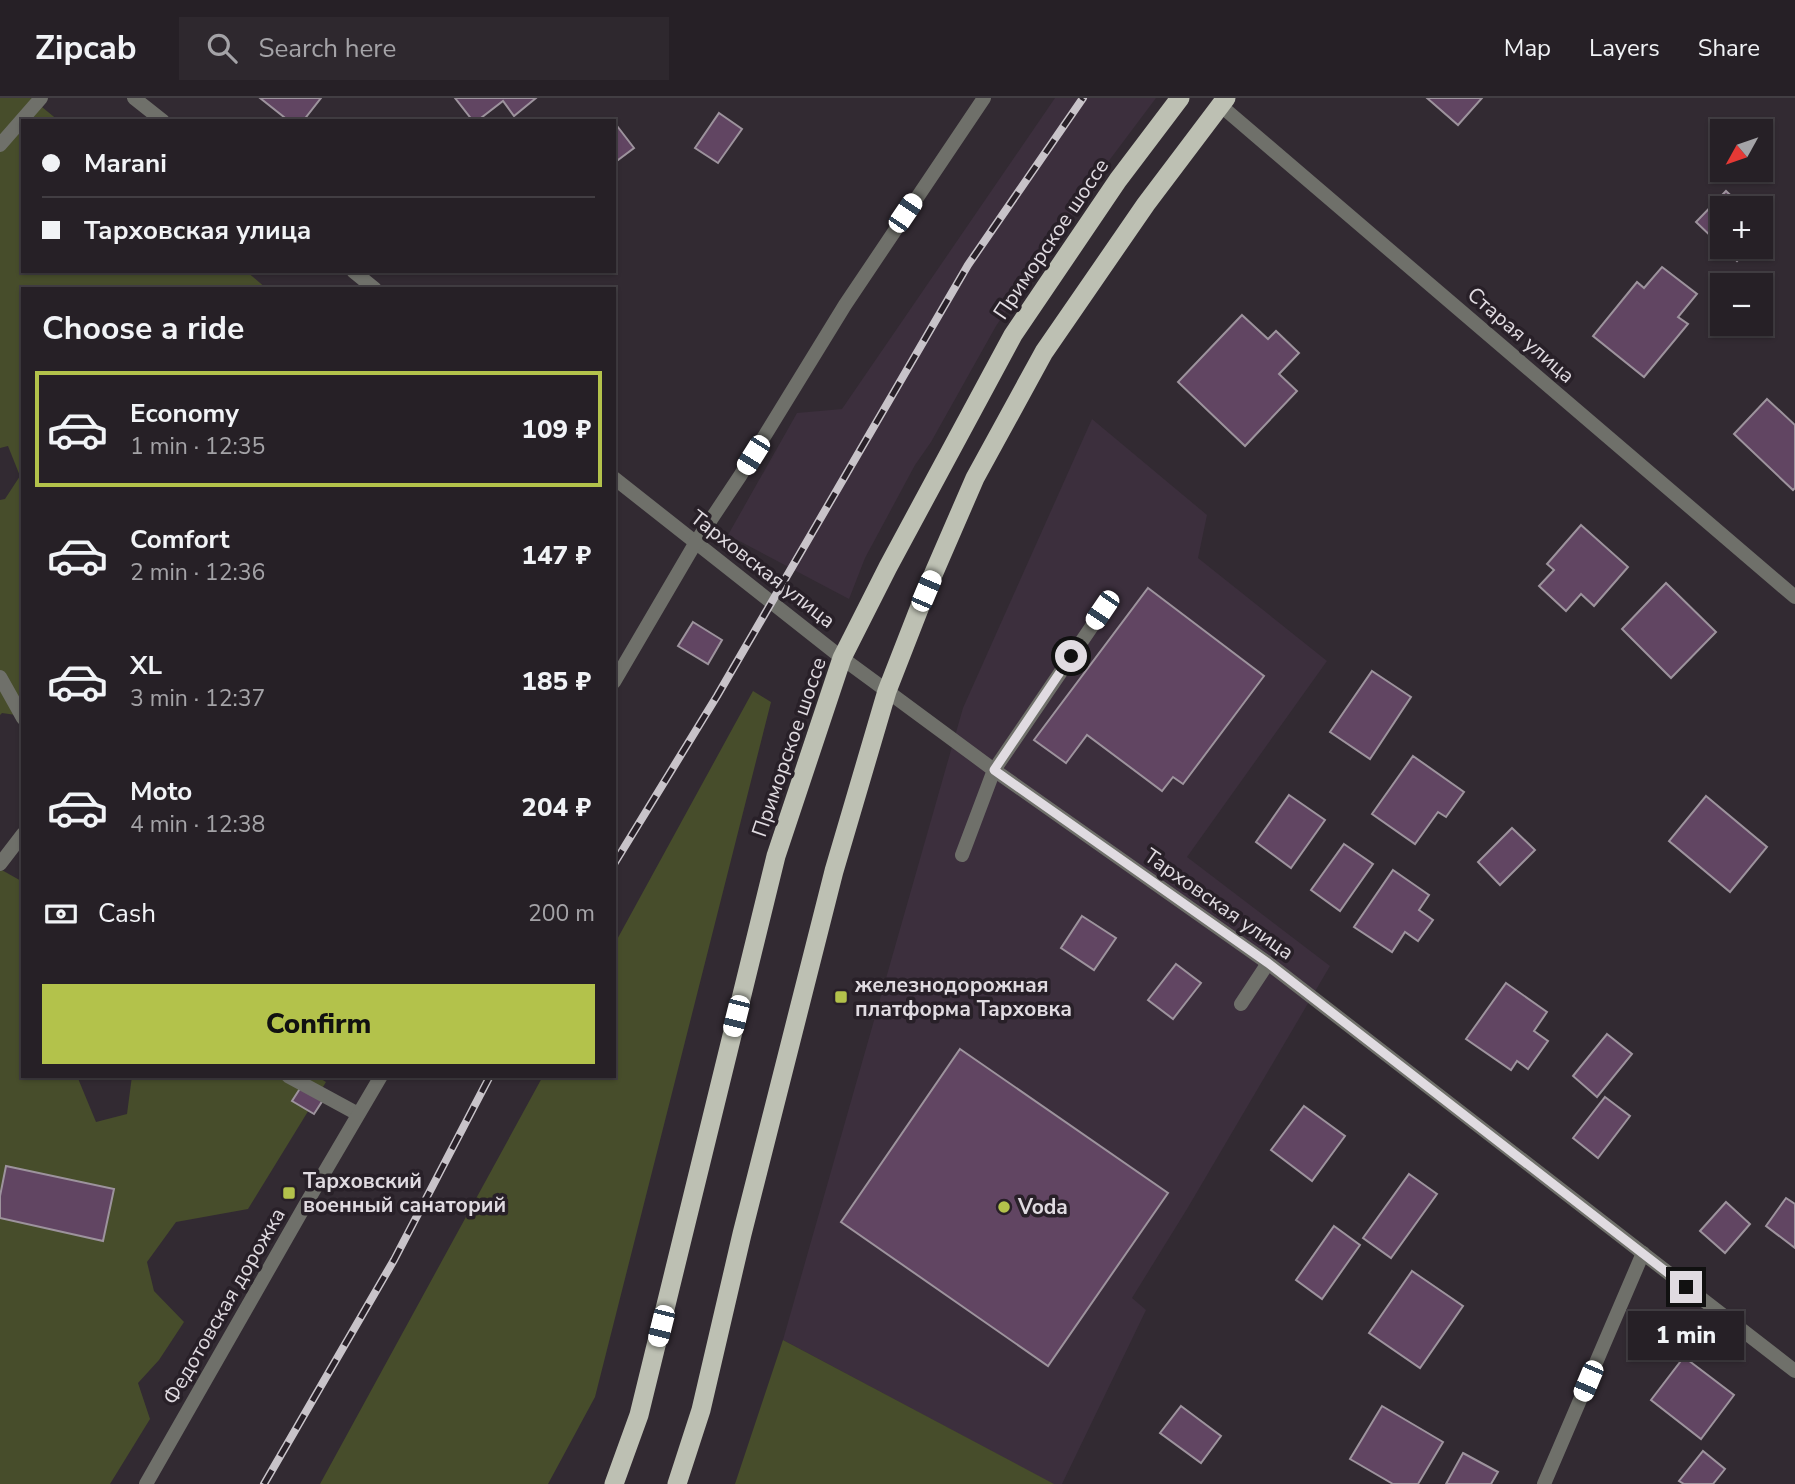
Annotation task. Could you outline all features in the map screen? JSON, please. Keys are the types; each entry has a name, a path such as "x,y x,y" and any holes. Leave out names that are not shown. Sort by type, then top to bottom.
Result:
{"highway":[{"name":"Приморское шоссе","path":"614,1484 639,1415 776,856 842,658 1013,335 1118,180 1180,98"},
{"path":"677,1484 701,1410 742,1234 834,871 887,691 926,591 975,478 1044,352 1146,204 1223,102"}],"street":[{"path":"23,119 41,98"},
{"path":"134,98 160,119"},
{"path":"616,679 696,542 740,476 845,305 984,98"},
{"name":"Старая улица","path":"1223,102 1795,597"},
{"path":"0,145 21,121"},
{"path":"355,273 373,287"},
{"name":"Тарховская улица","path":"616,480 842,658 994,770 1268,963 1795,1371"},
{"path":"962,855 994,770 1102,610"},
{"path":"0,677 21,714"},
{"path":"0,864 21,837"},
{"path":"1241,1004 1268,963"},
{"path":"292,1078 358,1114"},
{"name":"Федотовская дорожка","path":"146,1484 380,1078"},
{"path":"1544,1484 1643,1253"}],"shaded area":[{"path":"1055,98 1156,98 1105,166 996,326 931,442 915,465 865,558 849,599 728,535 797,413 842,409"},
{"path":"1092,419 1207,515 1198,558 1327,661 1187,857 1330,966 1132,1298 1146,1310 1062,1484 1053,1484 783,1340 963,708"}],"green space":[{"path":"0,98 31,98 57,119 21,119 21,273 248,273 265,287 21,287 21,716 0,715 0,500 5,499 20,476 8,446 0,448"},
{"path":"753,691 771,702 595,1397 548,1484 320,1484 542,1078 616,1078 616,941"},
{"path":"0,869 21,881 21,1078 78,1078 96,1122 127,1114 132,1078 319,1078 326,1082 248,1209 176,1222 147,1262 154,1291 184,1322 159,1360 138,1383 150,1419 110,1484 0,1484"},
{"path":"783,1340 1054,1484 735,1484"}],"building":[{"path":"260,98 321,98 305,119 286,119"},
{"path":"455,98 536,98 514,116 503,101 480,119 471,119"},
{"path":"1427,98 1482,98 1458,125"},
{"path":"719,113 742,129 718,163 695,148"},
{"path":"616,125 634,148 616,162"},
{"path":"1710,208 1710,235 1696,222"},
{"path":"1662,267 1697,294 1678,317 1688,324 1644,377 1593,336 1637,282 1644,288"},
{"path":"1242,315 1268,339 1276,331 1299,353 1279,374 1297,391 1245,446 1178,382"},
{"path":"1767,399 1795,425 1793,490 1734,434"},
{"path":"1581,525 1628,567 1594,606 1581,594 1566,611 1539,586 1554,570 1547,564"},
{"path":"1666,583 1716,632 1671,678 1622,629"},
{"path":"1148,588 1264,676 1183,784 1173,777 1162,791 1087,735 1066,763 1034,740"},
{"path":"693,622 722,640 708,664 678,646"},
{"path":"1372,671 1411,697 1370,759 1330,732"},
{"path":"1413,756 1464,792 1446,817 1438,812 1415,844 1372,814"},
{"path":"1289,795 1325,820 1291,868 1256,842"},
{"path":"1706,796 1767,847 1730,892 1669,841"},
{"path":"1512,828 1535,850 1500,885 1478,862"},
{"path":"1344,844 1373,864 1340,911 1311,890"},
{"path":"1393,870 1429,895 1419,910 1433,920 1418,941 1405,932 1392,952 1354,927"},
{"path":"1082,916 1116,938 1094,970 1061,948"},
{"path":"1176,964 1201,983 1173,1019 1148,1000"},
{"path":"1506,983 1547,1012 1534,1031 1548,1041 1528,1069 1517,1061 1511,1070 1466,1039"},
{"path":"1607,1034 1632,1054 1597,1097 1573,1076"},
{"name":"Voda","path":"960,1049 1168,1193 1048,1366 841,1222"},
{"path":"301,1087 323,1100 314,1114 292,1101"},
{"path":"1605,1097 1630,1116 1598,1158 1573,1138"},
{"path":"1304,1106 1345,1136 1312,1181 1271,1150"},
{"path":"6,1166 114,1189 103,1241 0,1218 0,1196"},
{"path":"1409,1174 1437,1194 1391,1258 1363,1238"},
{"path":"1786,1198 1795,1204 1795,1248 1766,1226"},
{"path":"1726,1202 1750,1224 1725,1253 1700,1231"},
{"path":"1334,1226 1360,1245 1322,1299 1296,1280"},
{"path":"1412,1271 1463,1306 1420,1368 1369,1333"},
{"path":"1684,1357 1734,1395 1701,1439 1651,1400"},
{"path":"1181,1406 1221,1436 1201,1463 1160,1433"},
{"path":"1382,1406 1443,1442 1418,1484 1393,1484 1350,1459"},
{"path":"1703,1451 1725,1469 1713,1484 1684,1484 1679,1481"},
{"path":"1463,1453 1498,1472 1491,1484 1446,1484"}],"railway":[{"path":"616,861 717,696 968,265 1083,98"},
{"path":"264,1484 394,1260 489,1078"}],"place":[{"name":"железнодорожная платформа Тарховка","path":"841,997"},
{"name":"Тарховский военный санаторий","path":"289,1193"},
{"name":"Voda","path":"1004,1207"}],"route":[{"path":"1071,656 994,770 1268,963 1686,1287"}]}
